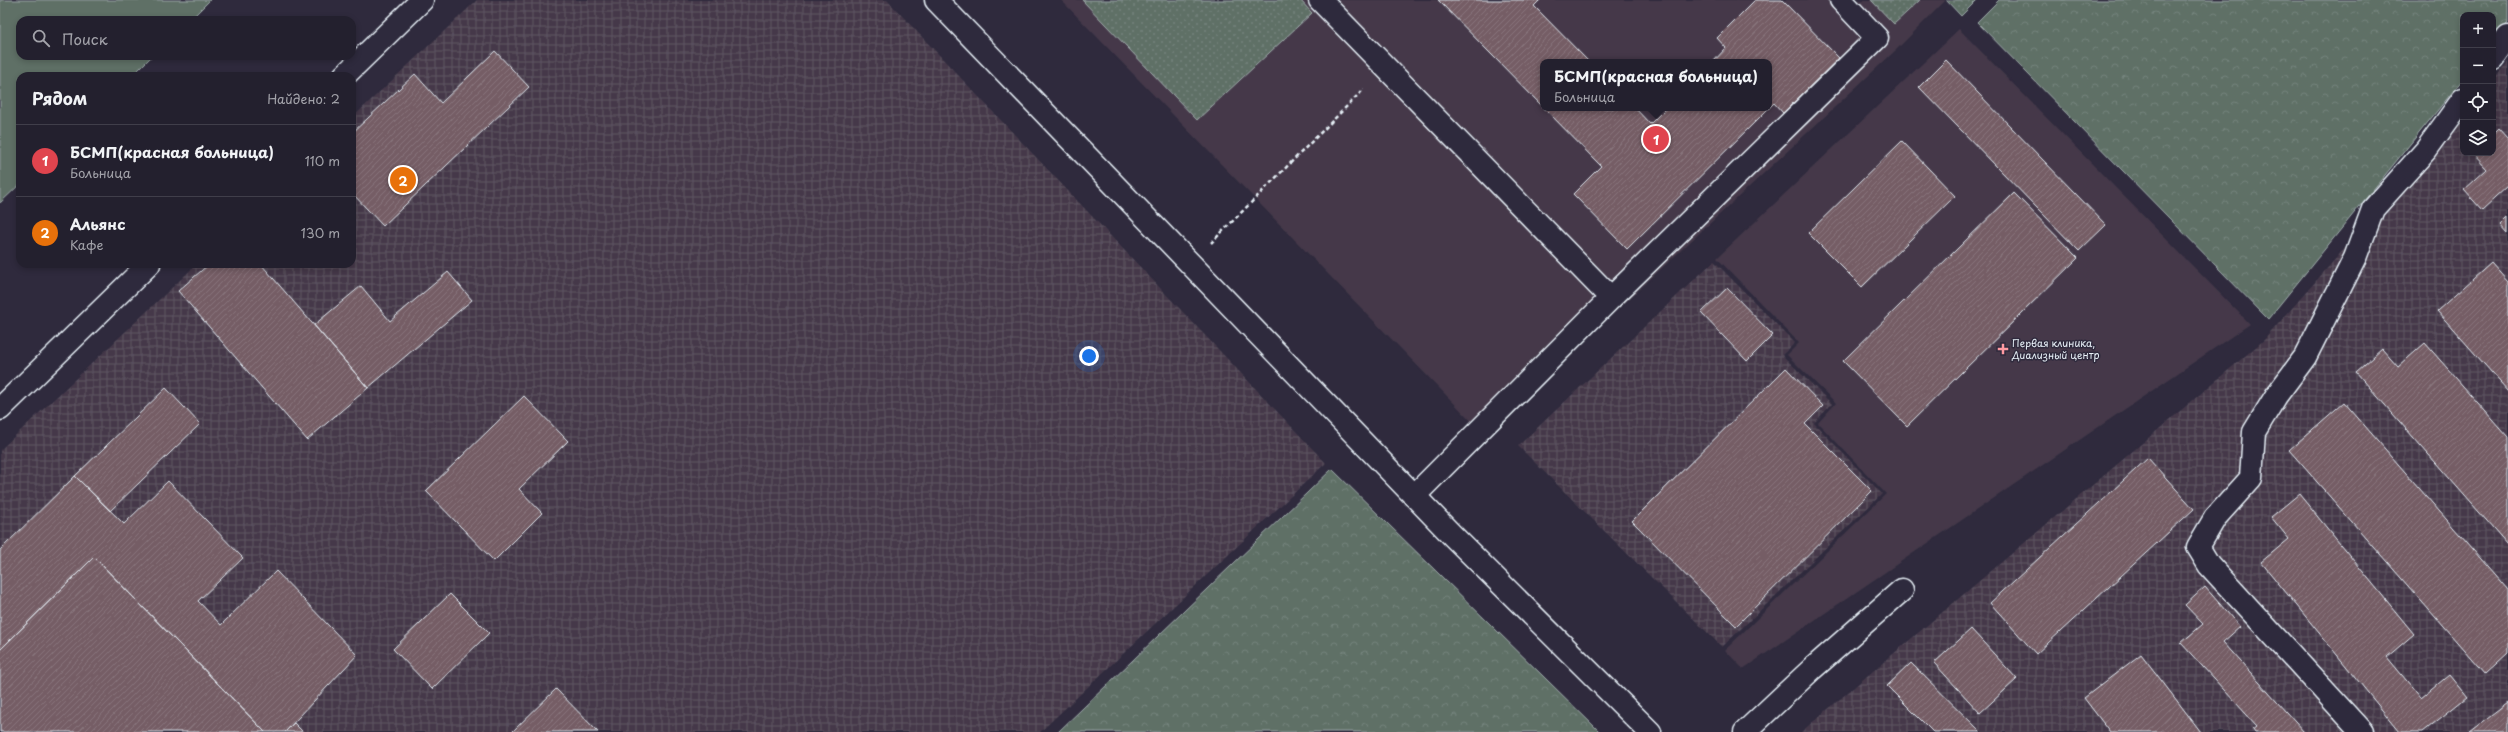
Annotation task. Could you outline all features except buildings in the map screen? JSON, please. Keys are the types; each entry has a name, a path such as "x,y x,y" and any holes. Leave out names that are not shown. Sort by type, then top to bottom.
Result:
{"street":[{"path":"348,72 422,0"},
{"path":"936,0 1414,496 1650,732"},
{"path":"1320,0 1611,298"},
{"path":"1414,496 1611,298 1877,38 1841,0"},
{"path":"2496,54 2508,37"},
{"path":"2362,732 2209,565 2198,547 2215,518 2250,478 2254,432 2276,396 2305,357 2355,258 2373,209 2426,150 2460,103"},
{"path":"0,409 145,268"},
{"path":"1745,732 1812,669 1902,590"}],"path":[{"path":"1190,265 1385,68"}],"shaded area":[{"path":"477,0 887,0 1326,463 1040,732 0,732 0,450 193,268 356,268 356,114"},
{"path":"1061,0 1946,0 1896,50 1484,434"},
{"name":"Первая клиника, Диализный центр","path":"1959,29 2250,324 1743,669 1725,650 1886,494 1818,423 1836,403 1787,355 1799,343 1717,258"},
{"path":"2508,62 2508,732 1801,732 2264,340 2460,117 2460,156 2496,156 2496,76"},
{"path":"1714,261 1795,343 1782,355 1832,404 1814,423 1882,494 1722,647 1518,446"}],"green space":[{"path":"0,0 210,0 194,16 16,16 16,60 148,60 136,72 16,72 16,188 0,203"},
{"path":"1082,0 1300,0 1312,13 1197,120"},
{"path":"1871,0 1920,0 1894,24"},
{"path":"1946,0 1977,0 1961,16"},
{"path":"1999,0 2508,0 2508,23 2496,38 2496,12 2460,12 2460,83 2268,319 1977,22"},
{"path":"1332,469 1600,732 1058,732"}],"place":[{"name":"БСМП(красная больница)","path":"1656,139"},
{"name":"Альянс","path":"403,180"},
{"name":"Первая клиника, Диализный центр","path":"2003,349"}]}
